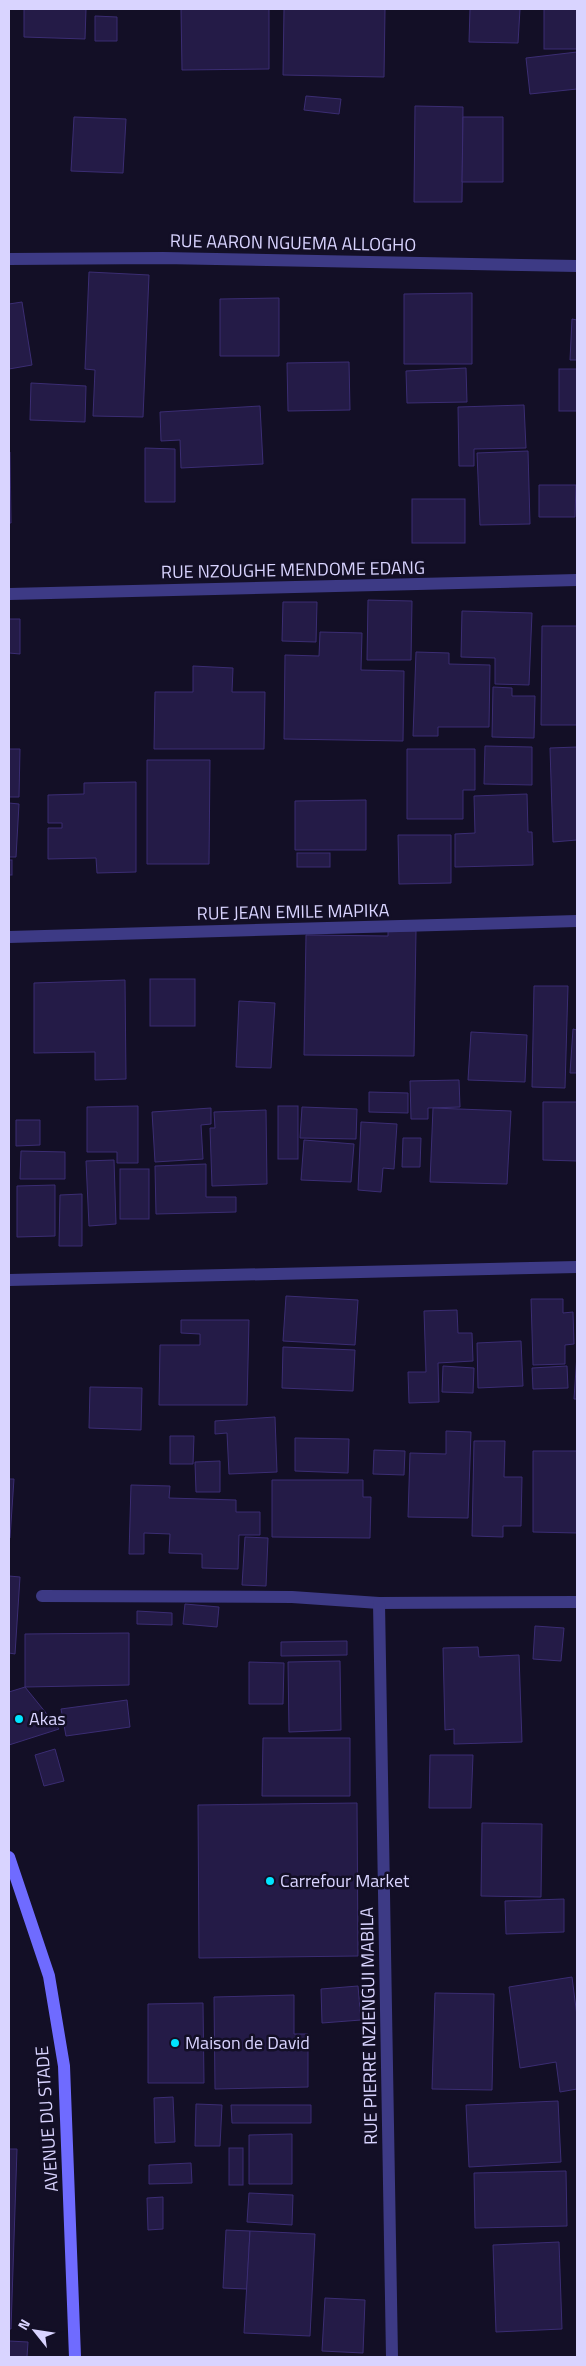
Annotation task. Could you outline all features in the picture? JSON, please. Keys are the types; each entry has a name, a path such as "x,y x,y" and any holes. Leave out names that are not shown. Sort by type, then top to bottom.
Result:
{"main road":[{"name":"AVENUE DU STADE","path":"9,1856 49,1976 64,2066 75,2357"}],"street":[{"name":"RUE AARON NGUEMA ALLOGHO","path":"9,259 163,258 577,266"},
{"name":"RUE NZOUGHE MENDOME EDANG","path":"9,594 577,580"},
{"name":"RUE JEAN EMILE MAPIKA","path":"9,937 577,921"},
{"path":"9,1280 577,1266"},
{"path":"42,1596 292,1597 379,1603 577,1602"},
{"name":"RUE PIERRE NZIENGUI MABILA","path":"379,1603 392,2357"}],"building":[{"path":"24,9 86,9 85,39 24,37"},
{"path":"181,9 269,9 269,69 182,70"},
{"path":"284,9 385,9 384,77 283,75"},
{"path":"470,9 520,9 518,43 469,42"},
{"path":"544,9 577,9 577,49 544,49"},
{"path":"95,16 117,17 117,41 95,41"},
{"path":"577,52 577,89 530,94 526,58"},
{"path":"306,96 341,99 339,114 304,110"},
{"path":"415,106 463,107 462,202 414,202"},
{"path":"74,117 126,119 123,173 71,171"},
{"path":"463,117 503,117 503,182 462,182"},
{"path":"89,272 149,275 143,417 93,416 95,370 85,369"},
{"path":"472,293 472,364 404,364 404,294"},
{"path":"279,298 279,356 220,356 220,299"},
{"path":"22,302 32,365 9,369 9,304"},
{"path":"572,319 577,320 577,360 570,360"},
{"path":"349,362 350,410 288,411 287,363"},
{"path":"466,368 467,402 407,403 406,371"},
{"path":"559,369 577,369 577,411 559,411"},
{"path":"31,383 86,386 85,422 30,420"},
{"path":"524,405 526,448 474,449 474,466 459,466 458,407"},
{"path":"260,406 263,464 181,468 180,440 161,441 160,412"},
{"path":"145,448 175,449 175,502 145,502"},
{"path":"528,451 530,524 480,525 477,453"},
{"path":"10,452 11,523 9,523"},
{"path":"539,485 576,485 575,517 539,517"},
{"path":"412,499 465,499 465,543 412,543"},
{"path":"368,600 412,601 411,660 367,660"},
{"path":"283,602 317,602 316,642 282,641"},
{"path":"462,611 532,613 529,685 495,684 495,658 461,657"},
{"path":"9,619 20,619 20,654 9,653"},
{"path":"542,626 577,626 577,725 541,725"},
{"path":"320,632 362,633 361,670 404,671 403,741 284,739 285,655 319,656"},
{"path":"416,652 449,653 449,664 490,665 489,727 438,727 438,736 413,736"},
{"path":"193,666 233,668 232,692 265,692 264,749 154,749 155,692 193,692"},
{"path":"493,687 512,688 512,696 535,696 534,738 492,737"},
{"path":"485,746 532,747 532,785 484,784"},
{"path":"577,747 577,840 553,842 550,748"},
{"path":"9,749 20,749 19,797 9,797"},
{"path":"407,749 475,749 475,790 463,790 463,819 407,819"},
{"path":"147,760 210,760 209,864 147,864"},
{"path":"136,782 136,872 97,873 96,858 48,859 48,828 62,828 62,823 48,823 48,795 84,794 84,783"},
{"path":"527,794 528,832 532,832 533,865 455,867 455,834 475,833 474,796"},
{"path":"366,800 366,850 295,850 295,801"},
{"path":"9,803 19,804 16,857 9,857"},
{"path":"398,835 451,835 451,883 399,884"},
{"path":"297,853 330,853 330,867 297,867"},
{"path":"9,860 12,860 12,875 9,875"},
{"path":"388,931 416,931 414,1056 304,1055 306,935 388,936"},
{"path":"150,979 195,979 195,1026 150,1026"},
{"path":"125,980 126,1079 95,1080 95,1052 34,1053 34,983"},
{"path":"534,986 568,986 565,1088 532,1087"},
{"path":"239,1001 275,1003 271,1068 236,1067"},
{"path":"573,1029 577,1030 577,1073 570,1073"},
{"path":"471,1032 527,1035 525,1082 468,1080"},
{"path":"459,1080 460,1107 428,1108 428,1119 411,1119 410,1081"},
{"path":"369,1092 408,1093 408,1113 369,1112"},
{"path":"543,1102 577,1102 577,1161 543,1160"},
{"path":"138,1106 138,1163 117,1163 117,1152 87,1152 87,1107"},
{"path":"278,1106 298,1106 298,1159 278,1159"},
{"path":"302,1107 357,1109 356,1139 300,1138"},
{"path":"211,1108 211,1124 201,1125 203,1159 155,1162 152,1112"},
{"path":"433,1108 511,1111 507,1184 430,1182"},
{"path":"266,1110 267,1184 212,1186 210,1128 215,1128 214,1112"},
{"path":"16,1120 40,1120 40,1145 16,1146"},
{"path":"361,1122 397,1124 394,1169 383,1168 381,1192 358,1190"},
{"path":"403,1138 421,1138 420,1167 402,1167"},
{"path":"304,1140 354,1144 351,1182 301,1180"},
{"path":"21,1151 65,1152 65,1179 20,1179"},
{"path":"114,1160 116,1224 89,1226 86,1161"},
{"path":"206,1164 206,1197 236,1197 236,1212 156,1214 155,1166"},
{"path":"120,1169 149,1169 149,1219 120,1219"},
{"path":"55,1185 55,1236 17,1237 17,1186"},
{"path":"82,1194 82,1246 59,1246 60,1195"},
{"path":"286,1296 358,1300 355,1345 283,1341"},
{"path":"531,1299 563,1299 563,1313 573,1312 574,1344 565,1345 565,1364 533,1365"},
{"path":"457,1310 458,1333 472,1333 473,1361 438,1363 439,1402 409,1403 408,1372 426,1372 424,1311"},
{"path":"181,1320 249,1320 247,1405 159,1405 160,1345 200,1345 200,1334 181,1333"},
{"path":"521,1341 523,1386 478,1388 477,1343"},
{"path":"283,1347 355,1350 353,1391 282,1388"},
{"path":"577,1354 577,1399 574,1399"},
{"path":"443,1366 474,1368 473,1393 442,1392"},
{"path":"567,1366 568,1388 533,1389 532,1368"},
{"path":"90,1387 142,1388 141,1430 89,1428"},
{"path":"275,1417 277,1472 229,1474 227,1433 215,1434 215,1421"},
{"path":"446,1431 471,1432 468,1518 408,1517 410,1453 446,1454"},
{"path":"170,1436 194,1436 193,1464 170,1464"},
{"path":"295,1438 349,1439 348,1473 295,1471"},
{"path":"474,1441 505,1441 504,1477 522,1477 521,1526 503,1526 503,1537 472,1536"},
{"path":"374,1450 405,1451 404,1475 373,1474"},
{"path":"533,1451 577,1451 577,1533 533,1532"},
{"path":"220,1461 220,1492 196,1492 195,1462"},
{"path":"9,1479 14,1479 10,1538 9,1538"},
{"path":"272,1480 363,1480 363,1497 371,1497 370,1538 272,1537"},
{"path":"131,1485 170,1486 169,1498 236,1500 236,1512 260,1512 260,1535 239,1535 238,1569 202,1568 202,1554 169,1553 170,1534 144,1533 144,1554 129,1554"},
{"path":"245,1537 268,1538 266,1586 242,1585"},
{"path":"9,1576 20,1577 15,1654 9,1653"},
{"path":"185,1604 219,1607 217,1627 183,1624"},
{"path":"137,1611 172,1613 172,1625 137,1624"},
{"path":"535,1626 564,1628 561,1661 533,1659"},
{"path":"129,1633 129,1685 25,1687 25,1634"},
{"path":"347,1641 347,1655 281,1656 281,1642"},
{"path":"478,1647 479,1657 519,1655 522,1742 454,1744 454,1729 445,1730 443,1648"},
{"path":"340,1661 341,1730 289,1732 288,1662"},
{"path":"249,1662 284,1663 283,1704 249,1704"},
{"path":"25,1687 59,1729 9,1745 9,1692"},
{"path":"127,1700 130,1727 66,1736 61,1709"},
{"path":"263,1738 350,1738 350,1796 262,1796"},
{"path":"55,1749 64,1781 44,1786 35,1755"},
{"path":"430,1755 473,1755 471,1808 429,1808"},
{"path":"357,1803 358,1956 199,1958 198,1805"},
{"path":"482,1823 542,1824 541,1897 481,1896"},
{"path":"564,1899 564,1932 506,1934 505,1901"},
{"path":"572,1977 577,2016 577,2089 560,2092 556,2062 520,2068 509,1987"},
{"path":"358,1986 361,2020 322,2023 321,1989"},
{"path":"435,1993 494,1994 492,2090 432,2089"},
{"path":"294,1995 294,2034 308,2034 308,2087 215,2089 214,1997"},
{"path":"203,2003 204,2083 148,2083 148,2004"},
{"path":"173,2097 175,2142 155,2143 154,2098"},
{"path":"558,2101 561,2162 469,2167 466,2105"},
{"path":"196,2104 222,2105 220,2146 195,2146"},
{"path":"231,2105 311,2105 311,2123 232,2123"},
{"path":"292,2134 292,2184 249,2184 249,2135"},
{"path":"229,2148 243,2148 243,2185 229,2185"},
{"path":"9,2149 17,2149 11,2329 9,2329"},
{"path":"191,2163 192,2183 149,2184 149,2165"},
{"path":"566,2171 567,2226 475,2228 474,2173"},
{"path":"249,2193 293,2195 292,2225 247,2222"},
{"path":"163,2197 163,2229 148,2230 147,2198"},
{"path":"226,2230 250,2231 247,2289 223,2288"},
{"path":"250,2231 315,2234 310,2336 244,2333"},
{"path":"559,2242 562,2329 496,2332 493,2245"},
{"path":"325,2298 365,2300 363,2353 322,2351"},
{"path":"9,2341 28,2342 27,2357 9,2357"}],"place":[{"name":"Akas","path":"19,1719"},
{"name":"Carrefour Market","path":"270,1881"},
{"name":"Maison de David","path":"175,2043"}]}
